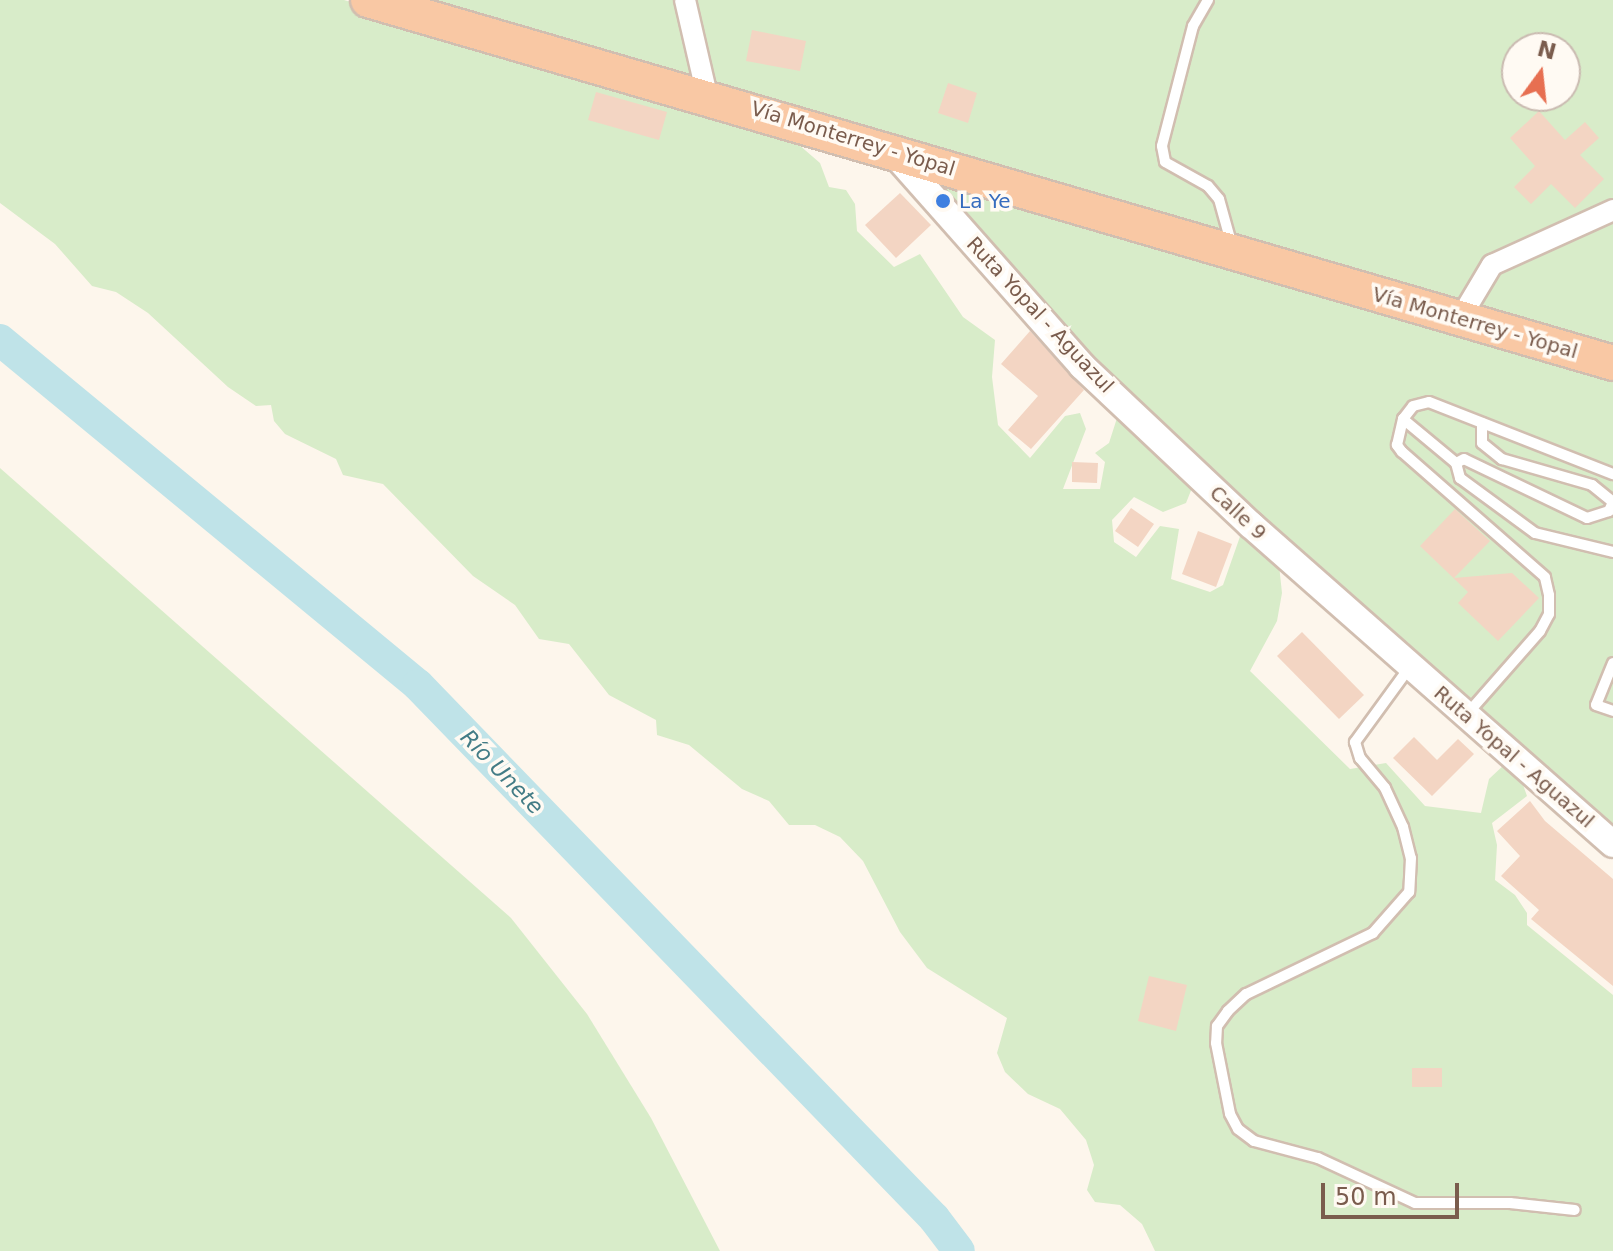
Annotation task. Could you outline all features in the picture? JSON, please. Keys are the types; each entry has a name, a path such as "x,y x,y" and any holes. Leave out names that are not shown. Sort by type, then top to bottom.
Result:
{"highway":[{"name":"Vía Monterrey - Yopal","path":"368,0 707,95 892,151"}],"street":[{"path":"685,0 707,95"},
{"path":"1461,317 1492,265 1613,210"}],"lane":[{"path":"1208,0 1193,26 1162,146 1165,162 1208,186 1219,199 1233,254"},
{"path":"892,151 1233,254 1613,363"},
{"name":"Ruta Yopal - Aguazul","path":"892,151 1082,366 1410,666 1613,844"},
{"path":"1467,715 1540,631 1549,614 1549,595 1545,577 1402,452 1397,445 1403,419 1413,406 1429,402 1613,474"},
{"path":"1403,419 1456,463 1460,478 1535,533 1613,552"},
{"path":"1456,463 1464,459 1587,518 1609,511 1613,502 1592,485 1502,459 1482,443 1482,423"},
{"path":"1613,663 1596,705 1613,711"},
{"path":"1410,666 1355,742 1403,827 1411,858 1409,892 1373,933 1246,994 1228,1011 1217,1026 1216,1043 1230,1114 1238,1129 1254,1141 1318,1158 1415,1203 1510,1203 1575,1210"}],"green space":[{"path":"0,0 344,0 768,129 798,144 820,163 829,187 846,190 855,204 857,231 894,267 920,254 963,317 995,340 992,377 998,425 1030,458 1065,416 1080,413 1086,429 1063,489 1100,489 1105,462 1095,453 1109,443 1117,418 1192,488 1186,503 1163,512 1134,497 1112,520 1114,542 1136,557 1160,526 1179,529 1171,579 1210,592 1223,585 1243,528 1279,565 1282,593 1277,621 1250,671 1350,769 1386,763 1425,806 1481,813 1489,779 1506,763 1521,779 1527,796 1492,823 1497,845 1495,880 1515,895 1527,913 1527,925 1613,995 1613,1251 1155,1251 1142,1224 1120,1205 1095,1202 1087,1190 1094,1165 1086,1140 1060,1109 1028,1094 1005,1072 997,1053 1007,1018 927,968 900,932 863,861 840,837 815,825 789,825 769,801 742,789 689,745 657,735 656,720 609,695 569,644 539,639 515,605 473,576 383,484 343,475 336,459 285,434 274,421 271,405 256,406 228,387 148,313 116,292 92,286 55,244 0,203"},
{"path":"419,0 1613,0 1613,827 1371,619 1115,384 895,140"},
{"path":"0,468 511,918 587,1014 651,1118 720,1251 0,1251"}],"building":[{"path":"752,30 806,41 800,71 746,61"},
{"path":"948,83 977,93 968,123 938,113"},
{"path":"596,92 667,112 659,140 588,120"},
{"path":"1538,112 1565,140 1585,122 1599,138 1580,155 1604,179 1575,208 1551,184 1531,204 1514,187 1535,166 1510,138"},
{"path":"900,193 931,225 896,258 865,225"},
{"path":"1030,331 1084,390 1031,449 1008,430 1038,396 1001,364"},
{"path":"1072,462 1098,463 1097,483 1072,482"},
{"path":"1131,508 1154,524 1138,547 1115,531"},
{"path":"1455,509 1490,541 1454,578 1512,573 1539,598 1498,641 1458,603 1468,592 1420,546"},
{"path":"1198,531 1232,544 1216,587 1182,574"},
{"path":"1302,632 1364,695 1339,719 1277,656"},
{"path":"1414,737 1437,760 1458,739 1474,754 1432,796 1393,758"},
{"path":"1530,801 1545,821 1613,879 1613,986 1531,919 1539,910 1501,876 1520,856 1497,831"},
{"path":"1149,976 1187,985 1176,1031 1138,1021"},
{"path":"1412,1068 1442,1068 1442,1087 1412,1087"}],"waterway":[{"name":"Río Unete","path":"0,340 418,685 934,1218 959,1251"}],"place":[{"name":"La Ye","path":"943,201"}]}
